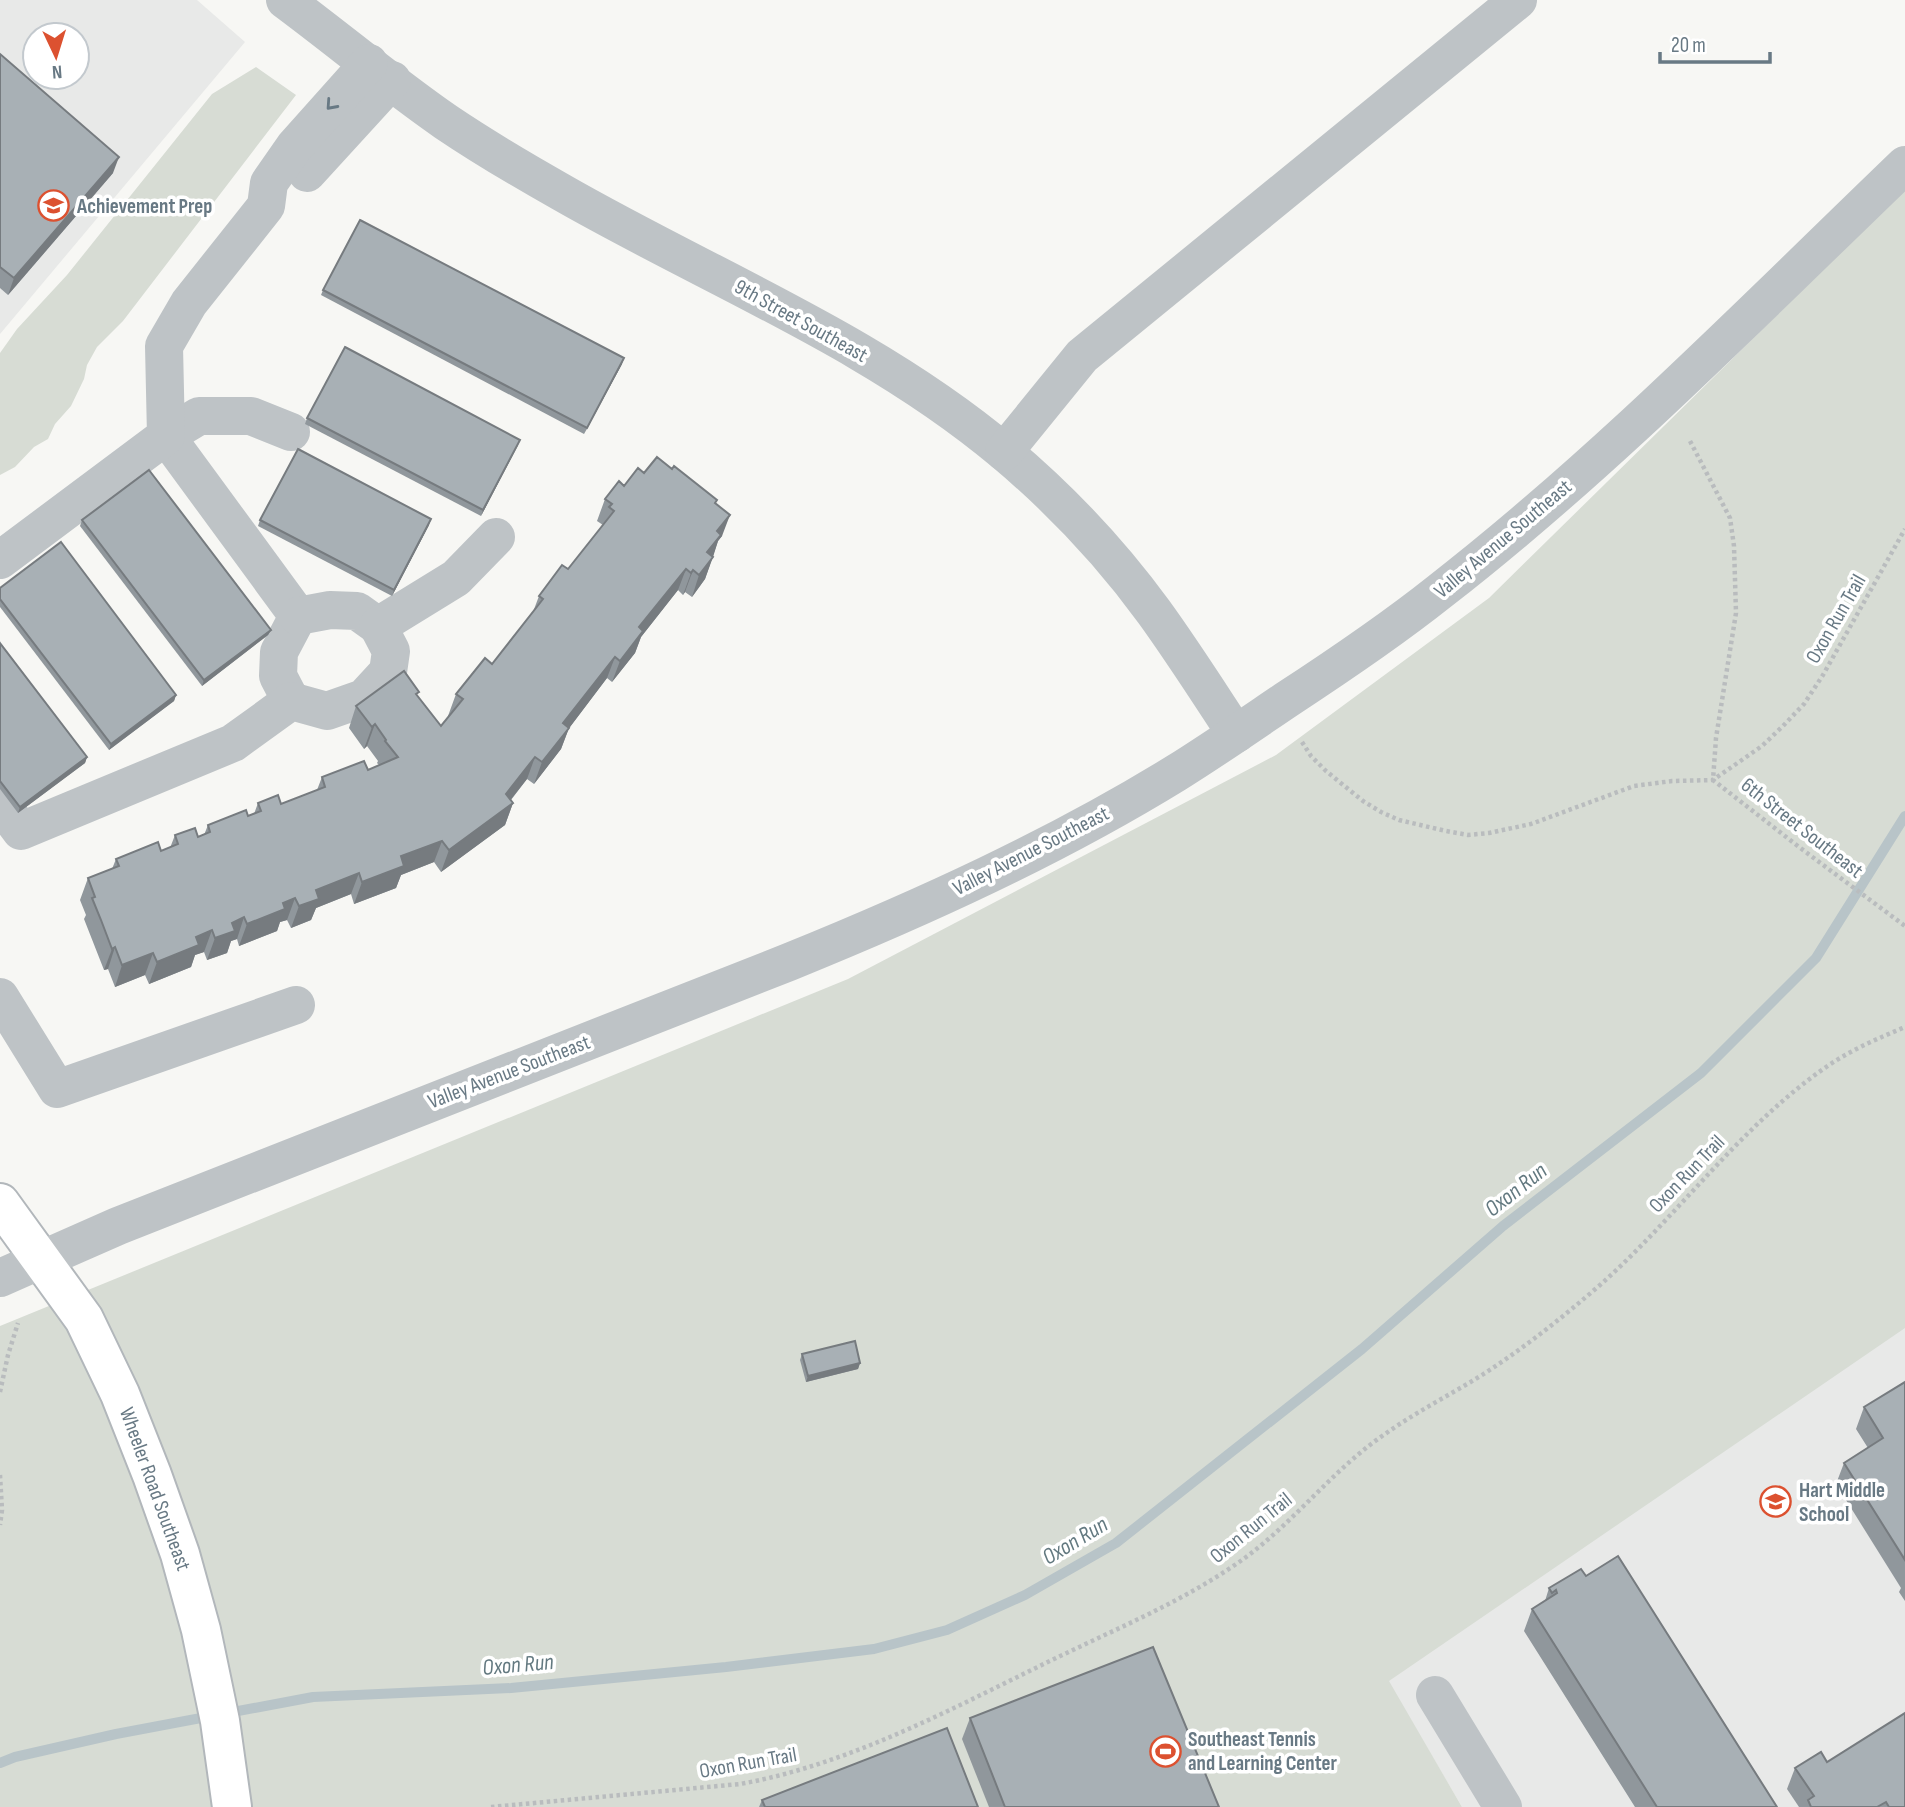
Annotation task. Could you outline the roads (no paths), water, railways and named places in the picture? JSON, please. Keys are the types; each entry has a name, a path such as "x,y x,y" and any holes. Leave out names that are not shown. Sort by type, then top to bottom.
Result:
{"main road":[{"name":"Wheeler Road Southeast","path":"0,1203 84,1319 130,1419 192,1594 212,1677 232,1807"}],"street":[{"name":"9th Street Southeast","path":"285,0 446,121 561,192 856,350 928,394 974,427 1038,481 1102,547 1155,613 1236,734"},
{"path":"1004,452 1082,356 1518,0"},
{"path":"298,616 166,436 163,346 189,303 266,206 287,198 380,72"},
{"name":"Valley Avenue Southeast","path":"0,1278 131,1221 891,920 1075,830 1174,774 1374,641 1439,593 1618,440 1905,165"},
{"path":"0,561 166,436 199,416 251,416 291,432"},
{"path":"378,626 456,578 496,537"},
{"path":"330,610 357,611 378,626 391,651 388,672 364,698 327,711 291,701 278,676 279,652 298,616 330,610"},
{"path":"0,803 21,831 233,743 291,701"},
{"path":"0,997 57,1089 296,1005"},
{"path":"1435,1695 1503,1807"}],"waterway":[{"name":"Oxon Run","path":"0,1763 15,1757 116,1734 313,1697 511,1688 874,1649 947,1630 1025,1595 1116,1543 1362,1349 1503,1226 1701,1073 1816,958 1905,816"}],"place":[{"name":"Achievement Prep","path":"54,206"},
{"name":"Hart Middle School","path":"1776,1502"},
{"name":"Southeast Tennis and Learning Center","path":"1165,1751"}]}
